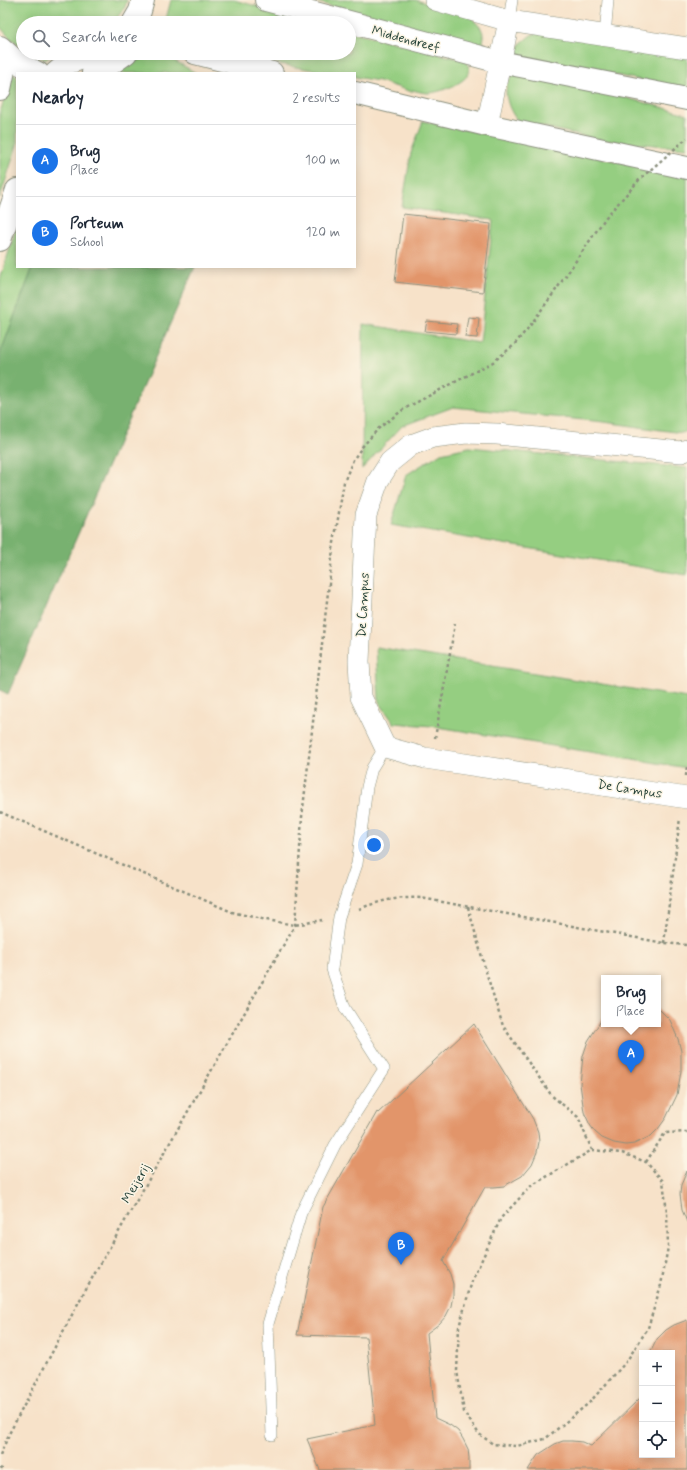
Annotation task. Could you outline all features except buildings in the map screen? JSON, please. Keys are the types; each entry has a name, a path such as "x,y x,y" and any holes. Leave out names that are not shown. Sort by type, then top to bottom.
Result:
{"main road":[{"path":"137,16 140,11 143,0"},
{"path":"154,16 159,0"},
{"name":"Middendreef","path":"266,0 326,16"},
{"name":"Middendreef","path":"356,24 500,62 687,99"},
{"path":"2,50 18,63 36,72"},
{"path":"0,88 4,70 2,50"},
{"path":"57,72 68,63 77,60"},
{"path":"95,72 105,68 116,60"},
{"path":"222,60 268,72"},
{"path":"356,93 487,125 687,168"},
{"path":"0,240 16,193"}],"street":[{"path":"434,0 509,21 687,48"},
{"path":"487,125 509,21"},
{"name":"De Campus","path":"685,797 432,759 385,747 361,698 359,661 366,515 378,481 390,462 411,445 433,437 466,433 497,434 681,452 687,450"}],"lane":[{"path":"509,21 512,0"},
{"path":"605,36 608,0"},
{"path":"272,1435 268,1324 301,1213 335,1145 384,1069 345,1008 332,969 339,917 357,864 367,787 372,768 385,747"}],"path":[{"path":"558,287 606,217 640,179 687,138"},
{"path":"432,759 455,624"},
{"path":"685,797 664,943 687,944"},
{"path":"468,907 503,1026 552,1096 578,1117 592,1150"},
{"name":"Meijerij","path":"0,1455 83,1294 295,925"},
{"path":"646,1162 665,1133 687,1132"},
{"path":"592,1150 622,1153 646,1162 663,1181 667,1212 668,1247 661,1285 648,1328 626,1362 589,1403 545,1438 517,1446 493,1444 479,1434 464,1412 457,1371 459,1327 472,1281 501,1218 531,1186 592,1150"},
{"path":"0,1468 4,1470"}],"green space":[{"path":"0,0 127,0 125,7 118,16 16,16 16,43 0,27"},
{"path":"171,0 234,0 293,16 167,16"},
{"path":"310,0 415,0 468,14 481,28 484,36 483,43 476,47"},
{"path":"545,31 687,56 687,89 522,57 518,51 520,44 531,35"},
{"path":"356,33 467,61 469,73 462,81 444,90 428,93 412,90 412,92 379,81 356,77 356,72 332,72 263,60 356,60"},
{"path":"139,60 173,60 194,72 110,72"},
{"path":"516,73 608,93 687,114 687,148 601,140 518,121 511,110 506,96 508,83 511,77"},
{"path":"13,74 16,76 16,148 0,198 0,112"},
{"path":"423,121 687,176 687,431 682,433 604,422 453,407 402,426 362,469 363,324 480,343 493,220 402,207 411,153"},
{"path":"16,228 16,268 33,268 0,354 0,280"},
{"path":"33,268 195,268 8,694 0,690 0,354"},
{"path":"469,447 687,468 687,575 391,525 406,475 441,453"},
{"path":"376,647 687,698 687,768 432,726 394,723 379,702"}],"place":[{"name":"Brug","path":"631,1073"},
{"name":"Porteum","path":"401,1265"}]}
